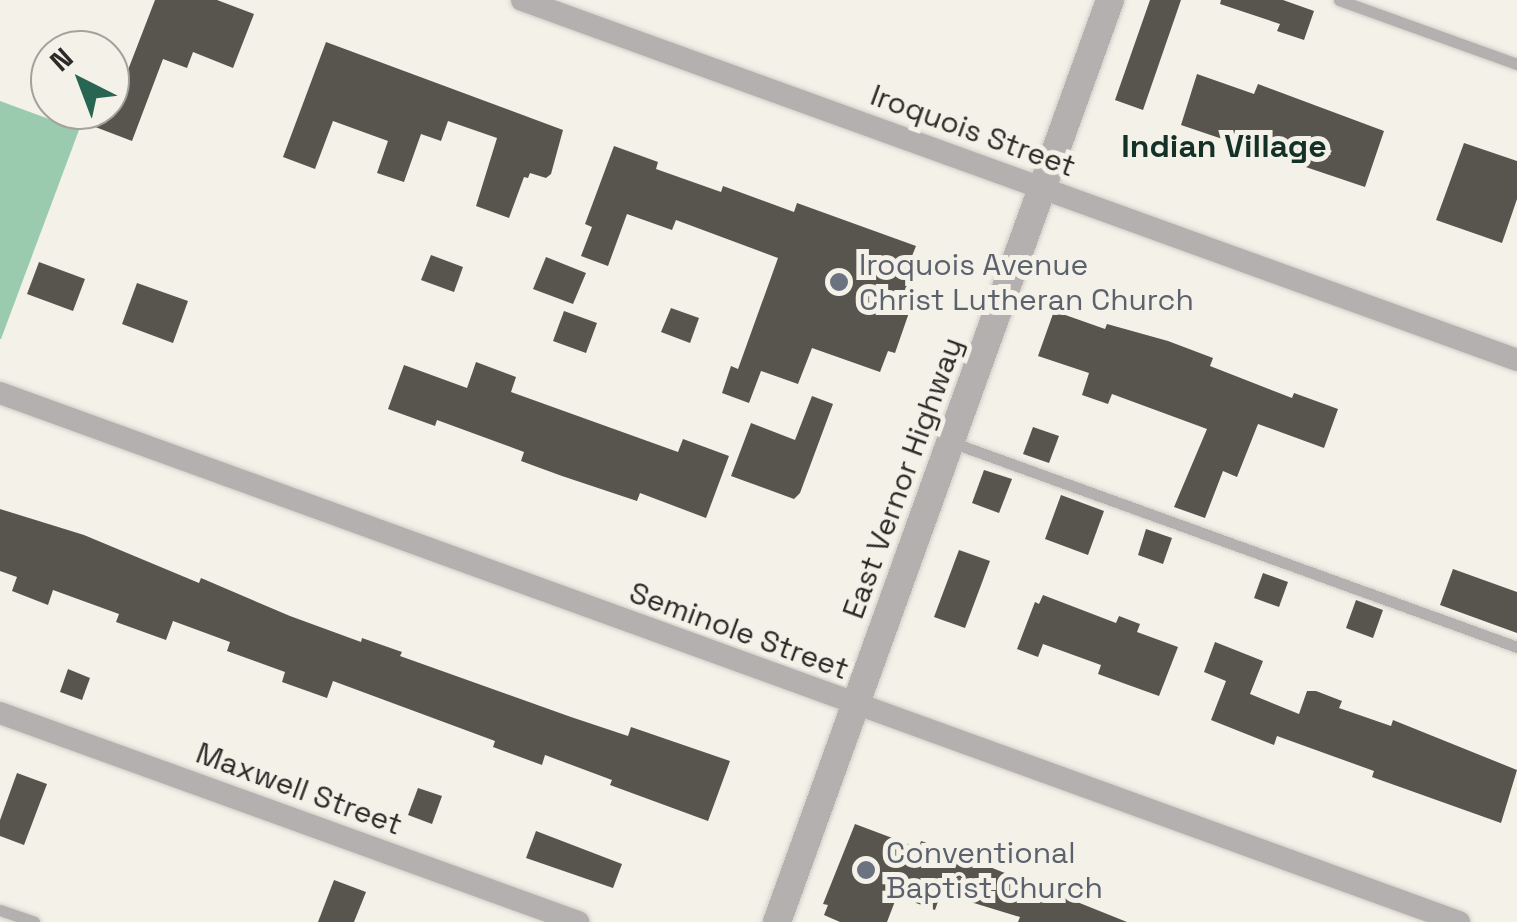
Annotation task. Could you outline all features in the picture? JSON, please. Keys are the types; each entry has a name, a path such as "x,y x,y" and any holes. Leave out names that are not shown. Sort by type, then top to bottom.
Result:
{"street":[{"name":"Iroquois Street","path":"522,0 1517,360"},
{"name":"East Vernor Highway","path":"777,922 1110,0"},
{"name":"Seminole Street","path":"0,393 1459,922"},
{"name":"Maxwell Street","path":"0,713 578,922"}],"lane":[{"path":"1339,0 1517,64"},
{"path":"951,442 1517,647"},
{"path":"0,910 34,922"}],"green space":[{"path":"0,101 30,112 30,130 79,130 0,339"}],"building":[{"path":"155,0 217,0 254,14 233,68 193,52 187,68 163,59 132,141 103,130 130,130 130,65"},
{"path":"1150,0 1181,0 1143,110 1115,100"},
{"path":"1221,0 1283,0 1314,11 1304,40 1277,31 1280,24 1220,4"},
{"path":"326,42 563,130 551,174 546,178 530,173 528,178 524,177 509,218 476,206 497,138 448,121 441,141 421,134 404,182 377,173 388,141 333,121 315,169 283,157"},
{"path":"1197,74 1254,94 1258,84 1384,131 1365,187 1181,125"},
{"path":"1464,143 1517,161 1517,199 1502,243 1436,220"},
{"name":"Iroquois Avenue Christ Lutheran Church","path":"614,146 658,162 656,169 721,192 723,186 794,212 797,203 916,246 910,261 917,264 903,301 912,304 895,353 888,351 880,372 812,348 798,384 761,371 749,403 722,393 731,366 738,369 778,258 676,220 672,230 627,214 608,266 581,256 592,227 585,224"},
{"path":"431,255 463,267 454,292 421,280"},
{"path":"546,257 586,273 573,304 533,289"},
{"path":"39,262 85,279 73,311 27,294"},
{"path":"137,283 188,301 173,343 122,324"},
{"path":"671,308 699,318 690,343 661,332"},
{"path":"564,311 597,323 586,353 553,341"},
{"path":"1054,311 1105,329 1107,324 1168,341 1213,358 1210,366 1292,398 1294,393 1338,409 1324,448 1258,424 1237,477 1223,471 1205,518 1174,507 1207,429 1112,394 1108,404 1082,395 1089,373 1038,356"},
{"path":"476,362 516,377 511,392 678,452 683,439 729,456 706,518 640,493 637,501 562,476 521,461 524,452 437,420 435,426 388,409 404,365 467,388"},
{"path":"812,396 833,404 800,493 794,499 731,476 751,423 795,440"},
{"path":"1033,427 1059,436 1049,463 1023,454"},
{"path":"984,470 1012,479 999,513 972,503"},
{"path":"1061,495 1104,511 1088,555 1045,539"},
{"path":"0,509 84,535 199,583 201,578 290,616 361,642 362,638 402,652 400,656 571,717 628,736 631,727 730,761 708,821 610,785 612,780 545,755 542,765 493,747 495,741 333,681 327,698 282,682 285,672 227,651 230,642 173,621 166,640 116,622 119,614 53,590 48,605 12,591 17,577 0,571"},
{"path":"1146,529 1172,538 1163,564 1138,555"},
{"path":"959,550 990,561 965,628 934,617"},
{"path":"1453,569 1517,592 1517,633 1440,605"},
{"path":"1263,573 1288,582 1279,607 1254,598"},
{"path":"1043,595 1116,623 1119,616 1140,624 1137,632 1178,647 1159,696 1098,674 1101,665 1043,644 1038,657 1017,649 1035,602 1039,604"},
{"path":"1356,600 1383,610 1373,638 1346,628"},
{"path":"1215,642 1263,661 1250,694 1299,714 1307,691 1316,691 1342,701 1339,708 1391,726 1393,720 1517,770 1501,823 1372,777 1374,771 1277,736 1274,745 1211,720 1226,681 1204,672"},
{"path":"68,669 90,678 82,700 60,692"},
{"path":"17,773 47,784 24,845 0,836 0,820"},
{"path":"418,788 442,796 432,824 408,815"},
{"path":"855,824 919,848 921,841 955,853 1127,922 1018,922 1020,917 941,893 935,910 897,896 887,922 840,922 824,915 828,905 823,904"},
{"path":"536,831 622,864 613,888 526,858"},
{"path":"334,880 366,892 354,922 318,922"}],"place":[{"name":"Iroquois Avenue Christ Lutheran Church","path":"839,282"},
{"name":"Conventional Baptist Church","path":"866,870"}],"district":[{"name":"Indian Village","path":"1224,146"}]}
